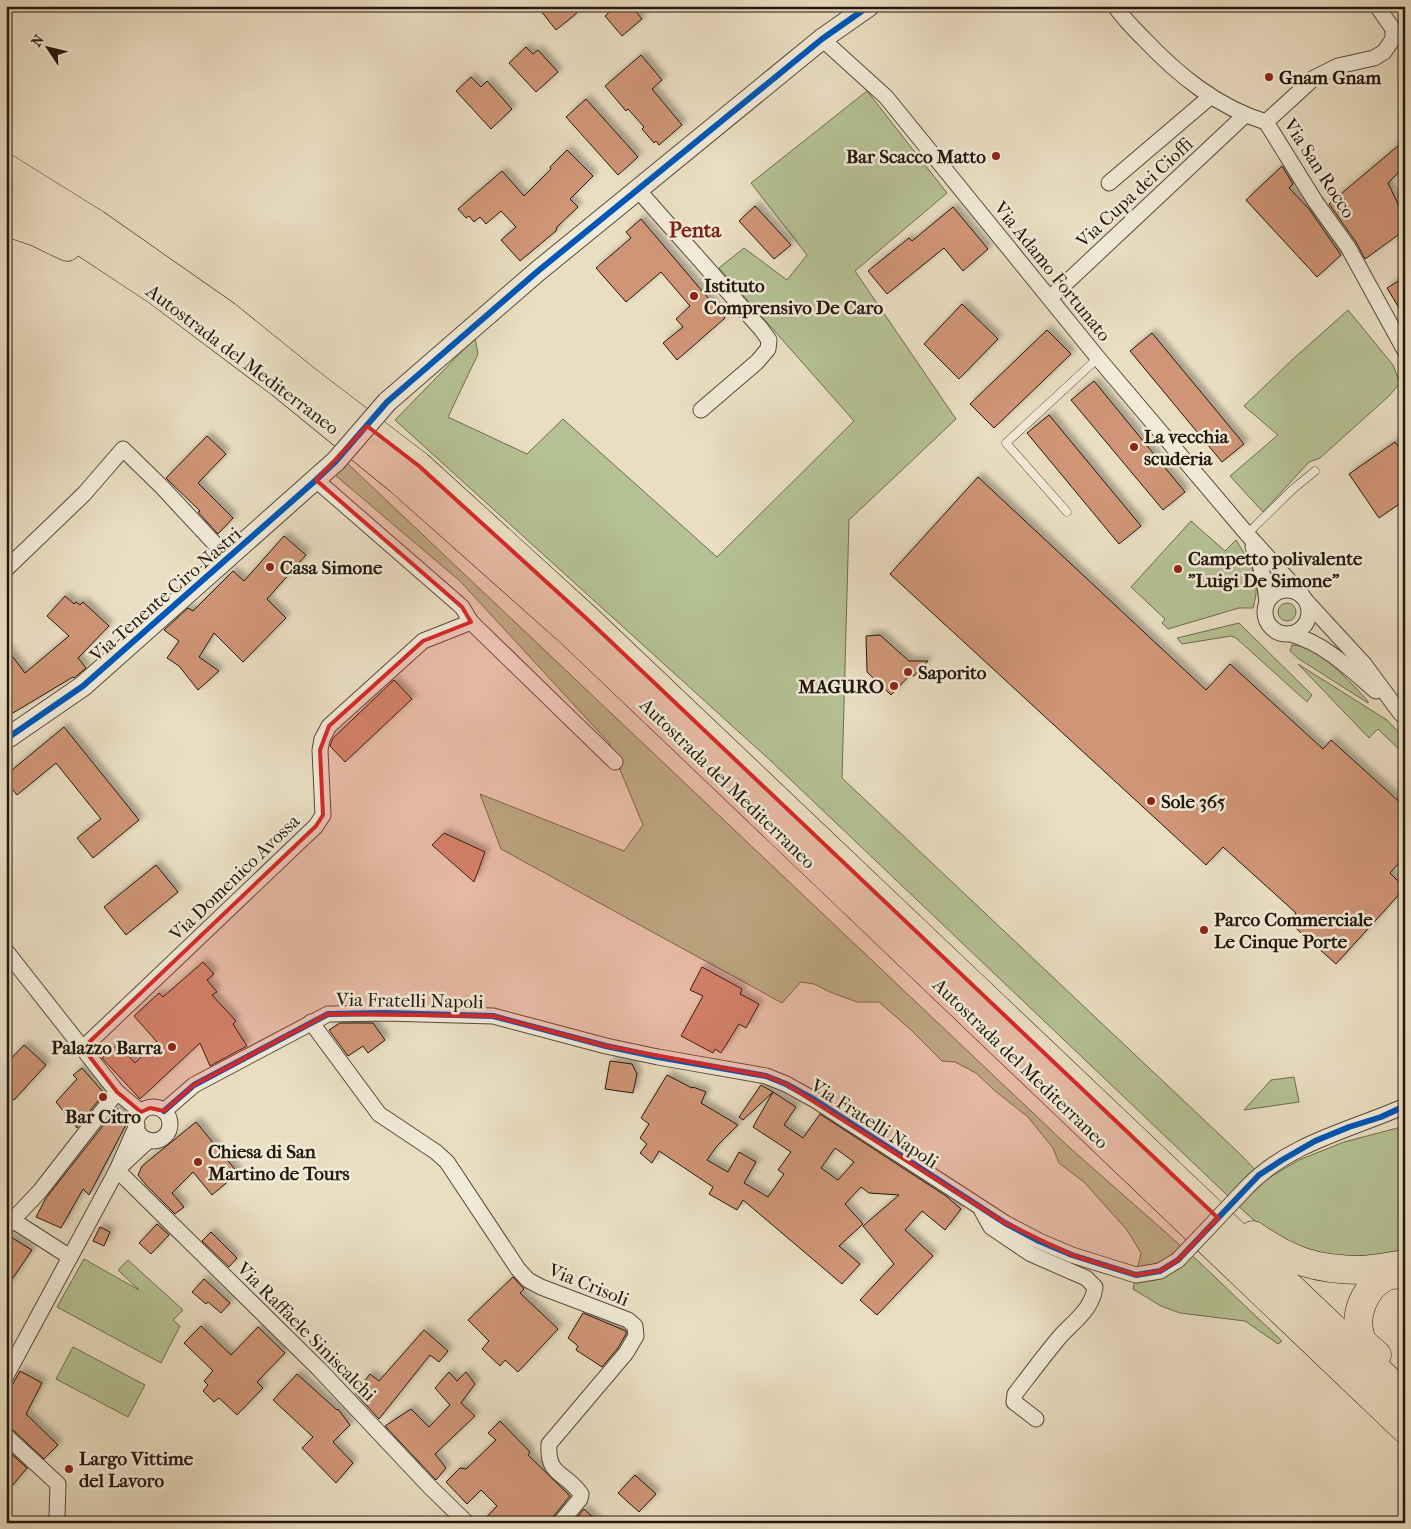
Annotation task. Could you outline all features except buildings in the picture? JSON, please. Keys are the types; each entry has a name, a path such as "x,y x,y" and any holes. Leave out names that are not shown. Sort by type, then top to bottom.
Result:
{"highway":[{"path":"6,154 38,175 96,224"},
{"name":"Autostrada del Mediterraneo","path":"6,168 96,224 226,315 309,382 419,466 586,618 956,969 1394,1402 1405,1429"},
{"name":"Autostrada del Mediterraneo","path":"6,191 157,291 280,384 400,481 571,633 1394,1402"},
{"path":"6,222 36,232 61,244 104,270 264,386 359,460 400,481"},
{"path":"956,969 1013,1011 1239,1226 1276,1251 1302,1262 1325,1267 1363,1270 1405,1264"},
{"path":"1405,1274 1386,1276 1372,1288 1359,1312 1358,1323 1361,1340 1405,1382"},
{"path":"1394,1402 1392,1429 1405,1442"}],"street":[{"name":"Via Tenente Ciro Nastri","path":"6,739 83,686 316,480 336,461 387,402 538,271 822,38 869,6"},
{"name":"Via San Rocco","path":"1115,6 1166,63 1210,97 1244,116 1266,122 1315,201 1348,247 1405,351"},
{"path":"1266,122 1314,78 1338,66 1374,58 1384,52 1393,39 1393,29 1377,6"},
{"name":"Via Adamo Fortunato","path":"822,38 886,97 1098,358 1247,534 1364,664 1403,716"},
{"path":"1109,183 1210,97"},
{"name":"Via Cupa dei Cioffi","path":"1050,298 1244,116"},
{"path":"638,190 769,340 768,349 757,362 701,410"},
{"path":"6,569 84,494 123,449 162,487 228,558"},
{"path":"316,480 462,606 471,622 615,762"},
{"name":"Via Adamo Fortunato","path":"1247,534 1260,561 1264,577 1266,602"},
{"path":"1290,589 1304,598 1309,608 1307,622 1298,632 1291,634 1277,632 1268,624 1264,612 1266,602 1276,592 1290,589"},
{"name":"Via Domenico Avossa","path":"84,1048 316,826 323,815 320,750 322,739 328,726 423,641 471,622"},
{"name":"Via Adamo Fortunato","path":"1291,634 1325,648 1403,716"},
{"path":"6,951 139,1119 140,1135 149,1140 160,1139 168,1131 170,1120 164,1111 154,1107 150,1108 139,1119 117,1170 6,1376"},
{"name":"Via Fratelli Napoli","path":"164,1111 194,1085 328,1014 385,1013 493,1016 606,1046 766,1076 786,1084 1005,1223 1039,1241 1072,1255 1136,1275 1160,1271 1178,1260 1259,1175 1282,1160 1315,1141 1349,1127 1405,1112"},
{"name":"Via Crisoli","path":"311,1022 379,1114 436,1152 447,1162 518,1269 528,1280 541,1287 628,1320 635,1326 636,1336 626,1353 549,1444 548,1458 552,1467 576,1487 581,1494 580,1499 560,1523"},
{"path":"70,1257 8,1221 40,1191 117,1092"},
{"name":"Via Fratelli Napoli","path":"1381,1117 1405,1106"},
{"path":"117,1170 149,1140"},
{"name":"Via Raffaele Siniscalchi","path":"117,1170 320,1370 430,1487 467,1523"},
{"name":"Via Fratelli Napoli","path":"980,1207 991,1227 1031,1254 1086,1278 1095,1287 1094,1296 1087,1310 1059,1338 1015,1394 1014,1402 1036,1419"},
{"path":"6,1436 58,1484 57,1516 59,1523"}],"lane":[{"path":"1067,512 1006,443 1098,358"},
{"path":"1247,534 1293,489 1315,471"}],"highlighted area":[{"path":"367,426 419,466 586,618 1218,1218 1178,1260 1160,1271 1136,1275 1072,1255 1005,1223 786,1084 766,1076 606,1046 493,1016 328,1014 194,1085 164,1111 150,1108 141,1112 117,1092 83,1048 316,826 323,815 320,750 329,726 423,641 471,622 462,607 316,480"}],"green space":[{"path":"867,91 947,193 855,271 956,419 849,520 842,778 1239,1153 1265,1180 1299,1160 1344,1142 1405,1126 1405,1258 1359,1262 1294,1253 1248,1215 772,762 395,420 475,338 478,354 448,417 527,454 563,419 717,557 854,421 719,268 744,248 787,280 807,255 751,183"},
{"path":"1348,310 1393,365 1400,383 1389,396 1320,458 1309,462 1263,512 1230,476 1278,435 1244,406"},
{"path":"347,463 1070,1148 1197,1260 1282,1341 1278,1344 1245,1321 1180,1313 1161,1306 1133,1289 1141,1253 1127,1230 1084,1182 1059,1163 1053,1148 1028,1117 976,1073 955,1062 942,1061 879,1002 857,1002 814,984 801,982 782,1003 501,849 480,794 624,851 643,825 609,743 460,581 335,475"},
{"path":"1191,521 1225,551 1236,540 1250,564 1256,579 1253,608 1239,608 1168,629 1162,623 1165,619 1131,587"},
{"path":"1283,603 1291,603 1296,608 1294,619 1283,621 1278,616 1278,608"},
{"path":"1239,623 1312,695 1307,702 1236,638 1231,636 1182,644 1177,638"},
{"path":"1292,645 1313,651 1323,658 1344,676 1368,703 1299,659 1290,651"},
{"path":"1298,664 1387,720 1405,739 1405,755 1378,729 1369,738"},
{"path":"1294,1077 1299,1102 1244,1110 1271,1080"},
{"path":"84,1259 139,1290 118,1270 128,1260 183,1310 173,1320 180,1326 161,1363 57,1307"},
{"path":"73,1347 145,1385 128,1417 56,1379"}],"cycle path":[{"path":"6,739 83,686 316,480 336,461 387,402 538,271 822,39 869,6"},
{"path":"164,1111 194,1085 328,1014 385,1013 493,1016 606,1046 766,1076 786,1084 815,1100 1005,1223 1039,1241 1072,1255 1136,1275 1160,1271 1178,1260 1259,1175 1282,1160 1315,1141 1349,1127 1381,1117 1405,1106"}],"place":[{"name":"Gnam Gnam","path":"1269,77"},
{"name":"Bar Scacco Matto","path":"996,156"},
{"name":"Istituto Comprensivo De Caro","path":"694,296"},
{"name":"La vecchia scuderia","path":"1134,447"},
{"name":"Casa Simone","path":"270,567"},
{"name":"Campetto polivalente \"Luigi De Simone\"","path":"1178,569"},
{"name":"Saporito","path":"908,672"},
{"name":"MAGURO","path":"894,686"},
{"name":"Sole 365","path":"1151,801"},
{"name":"Parco Commerciale Le Cinque Porte","path":"1204,930"},
{"name":"Palazzo Barra","path":"172,1047"},
{"name":"Bar Citro","path":"103,1097"},
{"name":"Chiesa di San Martino de Tours","path":"198,1162"},
{"name":"Largo Vittime del Lavoro","path":"69,1469"}],"district":[{"name":"Penta","path":"695,230"}]}
